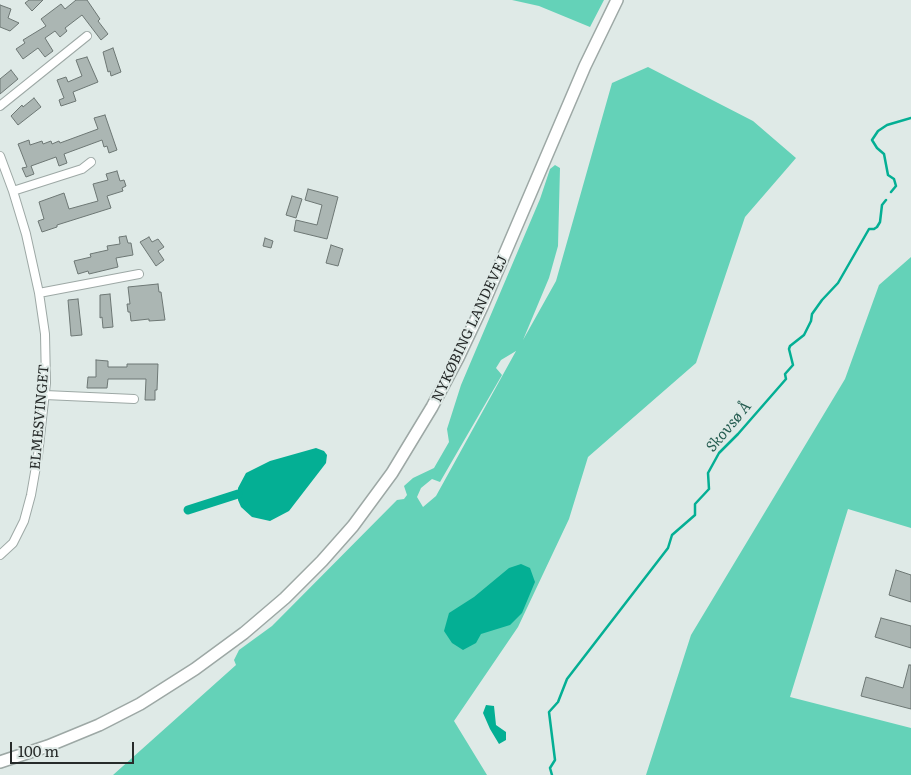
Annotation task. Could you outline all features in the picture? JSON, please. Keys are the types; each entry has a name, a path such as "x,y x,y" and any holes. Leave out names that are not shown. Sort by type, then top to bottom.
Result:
{"main road":[{"name":"NYKØBING LANDEVEJ","path":"0,762 48,746 99,725 140,704 195,669 244,633 285,598 353,526 392,473 432,407 458,358 482,307 585,66 617,0"}],"street":[{"path":"0,106 86,36"},
{"name":"ELMESVINGET","path":"0,156 26,234 39,293 45,334 45,395 31,495 24,521 12,543 0,554"},
{"path":"13,191 82,169 91,162"},
{"path":"39,293 139,274"},
{"path":"45,395 134,399"}],"shaded area":[{"path":"512,0 604,0 590,27 539,6"},
{"path":"648,67 753,121 796,158 745,217 696,363 588,457 569,519 518,627 454,721 487,775 113,775 236,665 234,660 239,650 272,626 397,500 404,499 407,495 404,486 413,478 434,468 449,442 447,429 461,385 540,199 550,169 555,165 560,168 558,246 549,278 523,340 556,281 612,83","holes":["516,351 436,496 423,507 417,497 421,488 432,479 440,482 502,375 496,368 501,360"]},
{"path":"911,257 911,528 848,509 790,697 911,728 911,775 646,775 691,635 845,379 879,285"},
{"path":"316,448 324,451 327,455 326,463 289,511 270,521 252,517 241,507 238,500 238,488 246,473 270,461"},
{"path":"521,564 530,568 535,582 522,613 510,625 481,634 476,643 463,650 452,643 444,631 449,613 474,597 509,568"},
{"path":"486,705 494,706 496,725 506,732 506,740 499,744 483,713"}],"building":[{"path":"29,0 43,0 32,11 25,3"},
{"path":"76,0 87,0 100,19 98,21 108,34 101,40 82,15 65,28 67,31 60,37 55,31 45,38 53,51 45,57 38,48 23,59 16,49 25,43 23,40 46,26 41,19 61,4 65,9"},
{"path":"0,5 11,9 8,18 19,23 10,31 0,27"},
{"path":"113,48 121,72 111,76 110,71 108,72 103,52"},
{"path":"87,57 98,82 73,92 76,101 61,106 59,100 64,98 57,80 66,77 68,82 82,76 76,60"},
{"path":"11,70 18,79 0,94 0,79"},
{"path":"34,98 41,107 18,125 11,116 22,105 23,107"},
{"path":"105,115 117,150 109,153 107,146 104,147 102,140 64,154 67,163 59,166 56,157 31,166 34,174 26,177 22,168 27,167 18,144 29,140 30,145 42,141 43,144 51,141 52,144 59,141 60,143 98,129 94,118"},
{"path":"117,171 120,181 124,180 126,186 122,188 123,191 107,196 111,208 57,225 57,227 42,232 38,221 44,219 39,202 64,193 69,209 98,201 93,184 108,180 106,174"},
{"path":"308,189 338,197 327,239 294,231 296,220 317,225 322,205 305,200"},
{"path":"292,196 302,199 296,218 286,215"},
{"path":"126,236 128,243 131,243 133,255 116,258 118,267 89,274 88,271 78,274 74,261 91,257 90,254 108,250 107,246 120,244 119,237"},
{"path":"149,237 152,242 158,239 164,247 158,251 164,260 156,266 140,242"},
{"path":"265,238 273,241 271,248 263,246"},
{"path":"331,245 343,249 338,266 326,263"},
{"path":"158,284 165,320 131,321 127,304 130,304 128,287"},
{"path":"110,294 113,327 103,328 102,317 100,318 100,295"},
{"path":"78,299 82,335 71,336 68,300"},
{"path":"96,360 108,361 108,367 127,367 127,364 158,364 155,400 145,400 146,379 108,379 107,388 87,388 88,377 96,377"},
{"path":"896,570 911,575 911,602 889,595"},
{"path":"881,618 911,626 911,648 875,637"},
{"path":"909,665 911,665 911,709 861,696 866,677 903,688"}],"waterway":[{"name":"Skovsø Å","path":"891,192 896,186 894,179 888,175 884,154 872,140 878,131 887,125 911,118"},
{"name":"Skovsø Å","path":"552,775 550,768 555,760 549,712 558,702 567,679 668,548 672,535 695,515 695,504 709,489 708,473 719,453 786,379 785,374 793,365 790,346 804,335 811,321 812,314 838,283 869,229 877,227 880,222 882,205 886,200"},
{"path":"188,510 238,494"}]}
